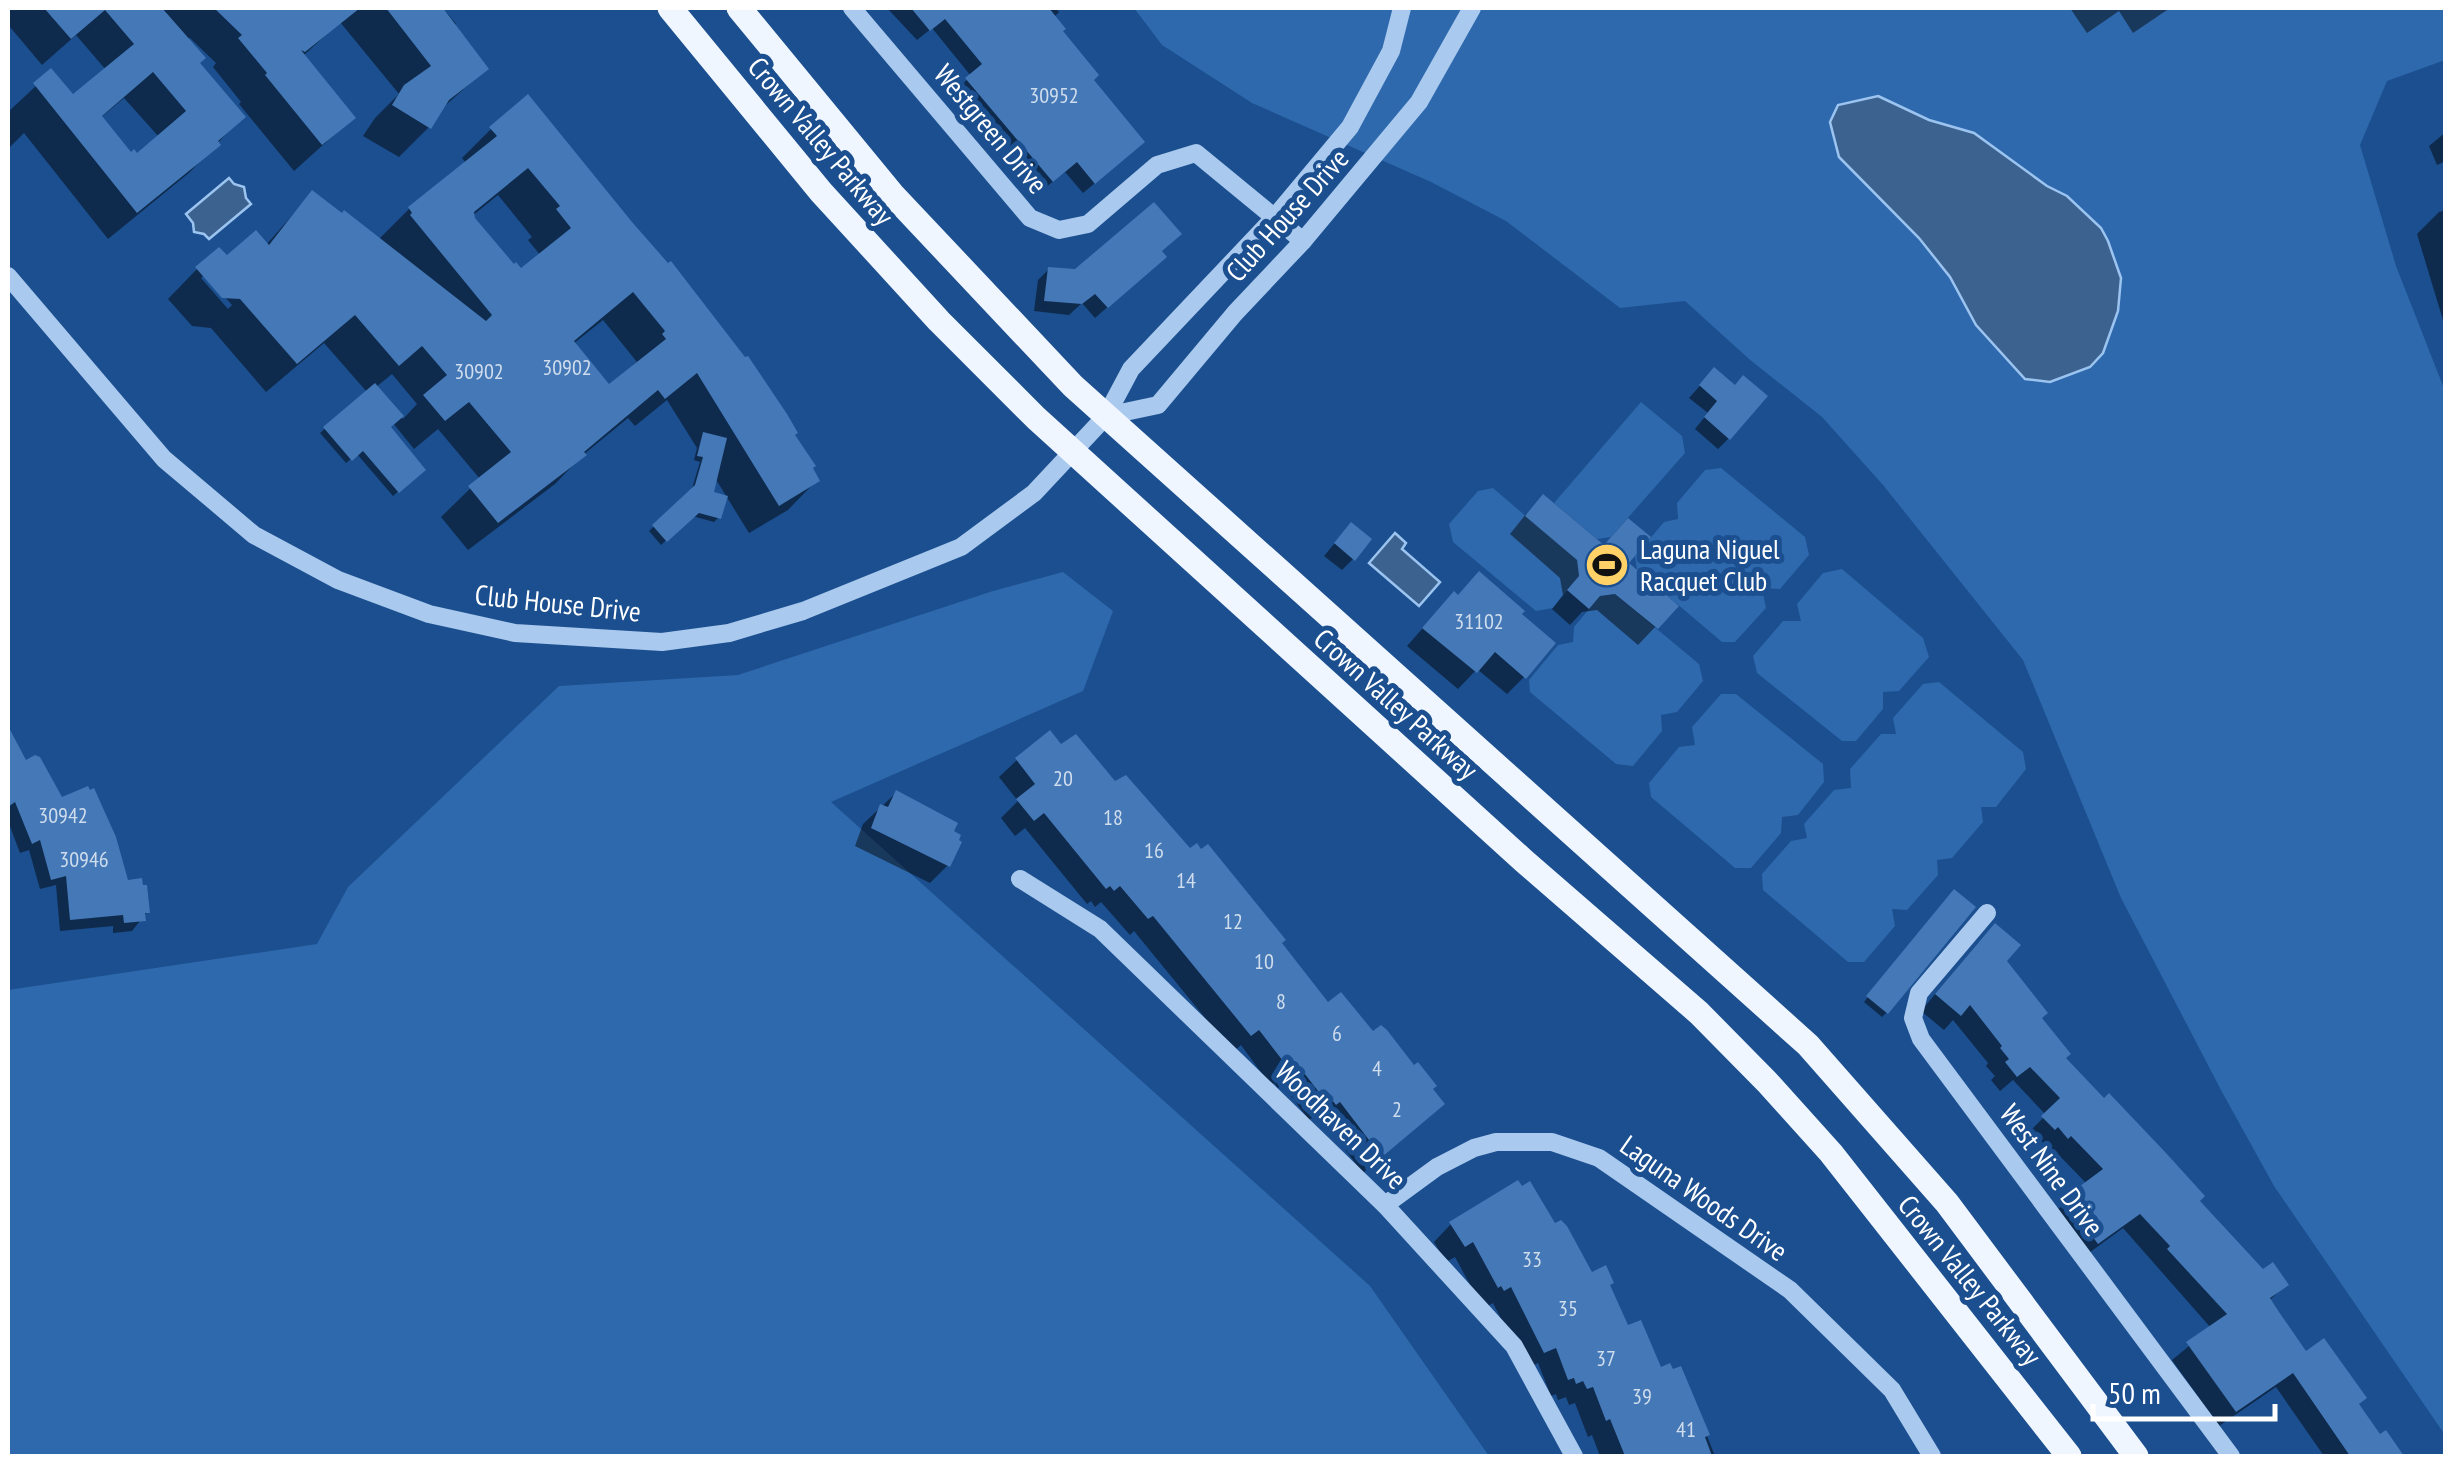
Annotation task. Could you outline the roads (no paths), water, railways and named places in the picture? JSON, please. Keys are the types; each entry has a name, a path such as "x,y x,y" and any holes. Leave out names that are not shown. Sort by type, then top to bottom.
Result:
{"main road":[{"name":"Crown Valley Parkway","path":"670,8 821,192 939,322 1072,452 1698,1013 1754,1068 1842,1166 2069,1456"},
{"name":"Crown Valley Parkway","path":"739,8 892,194 1030,343 1106,416 1808,1045 1947,1202 2136,1456"}],"street":[{"name":"Westgreen Drive","path":"852,8 1030,218 1059,230 1088,224 1158,166 1196,153 1303,241"},
{"name":"Club House Drive","path":"8,276 164,459 254,536 338,580 429,614 515,633 662,642 729,633 803,611 961,547 1034,493 1106,416 1131,369 1274,218 1350,127 1391,51 1402,8"},
{"name":"Club House Drive","path":"1106,416 1158,405 1419,102 1472,8"},
{"name":"Woodhaven Drive","path":"1020,880 1100,929 1385,1205 1514,1346 1574,1456"},
{"name":"West Nine Drive","path":"1987,913 1919,993 1913,1018 1921,1039 2232,1456"},
{"name":"Laguna Woods Drive","path":"1385,1205 1437,1167 1496,1142 1552,1142 1599,1158 1790,1290 1892,1390 1932,1456"}],"place":[{"name":"Laguna Niguel Racquet Club","path":"1607,565"}]}
